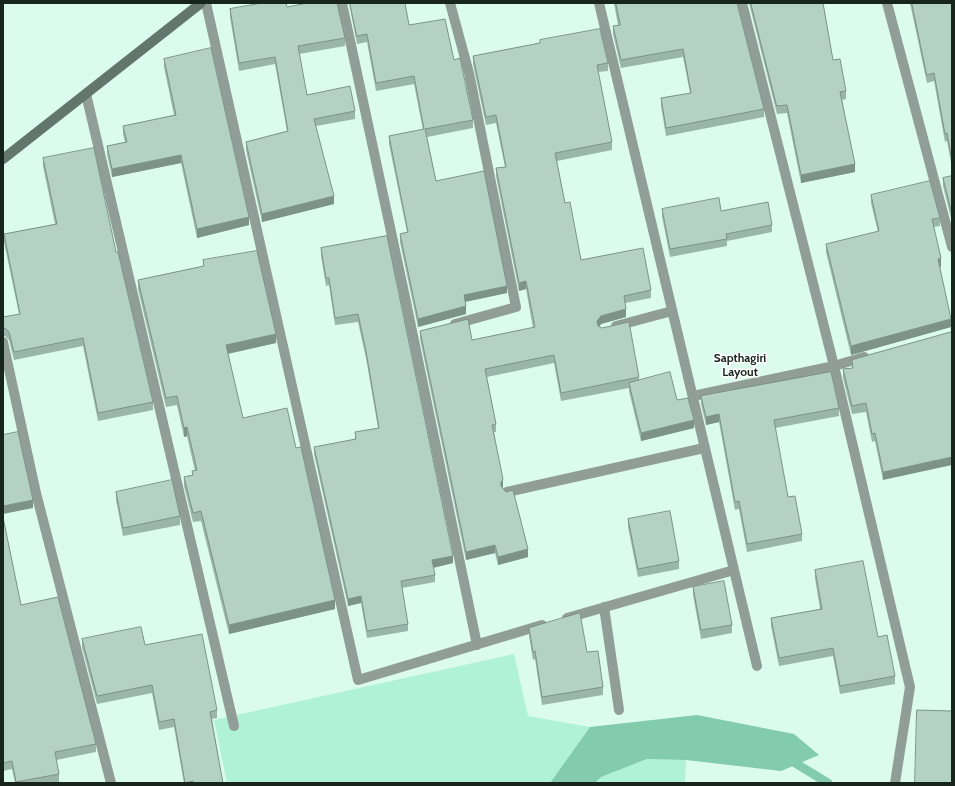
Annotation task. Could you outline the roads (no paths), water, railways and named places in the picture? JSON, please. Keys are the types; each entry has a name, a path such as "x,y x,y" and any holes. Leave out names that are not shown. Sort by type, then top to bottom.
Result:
{"street":[{"path":"3,159 201,3"},
{"path":"206,3 358,680 555,621 734,570"},
{"path":"342,3 404,290 416,334 477,645"},
{"path":"442,327 516,307 469,74 450,3"},
{"path":"599,3 756,666"},
{"path":"742,3 834,366 910,687 895,783"},
{"path":"888,3 952,247"},
{"path":"86,94 234,726"},
{"path":"603,330 672,311"},
{"path":"3,342 36,494 111,783"},
{"path":"693,396 834,366 871,355"},
{"path":"507,492 704,448"},
{"path":"604,607 619,710"}],"waterway":[{"path":"787,758 828,783"}],"district":[{"name":"Sapthagiri Layout","path":"740,365"}]}
